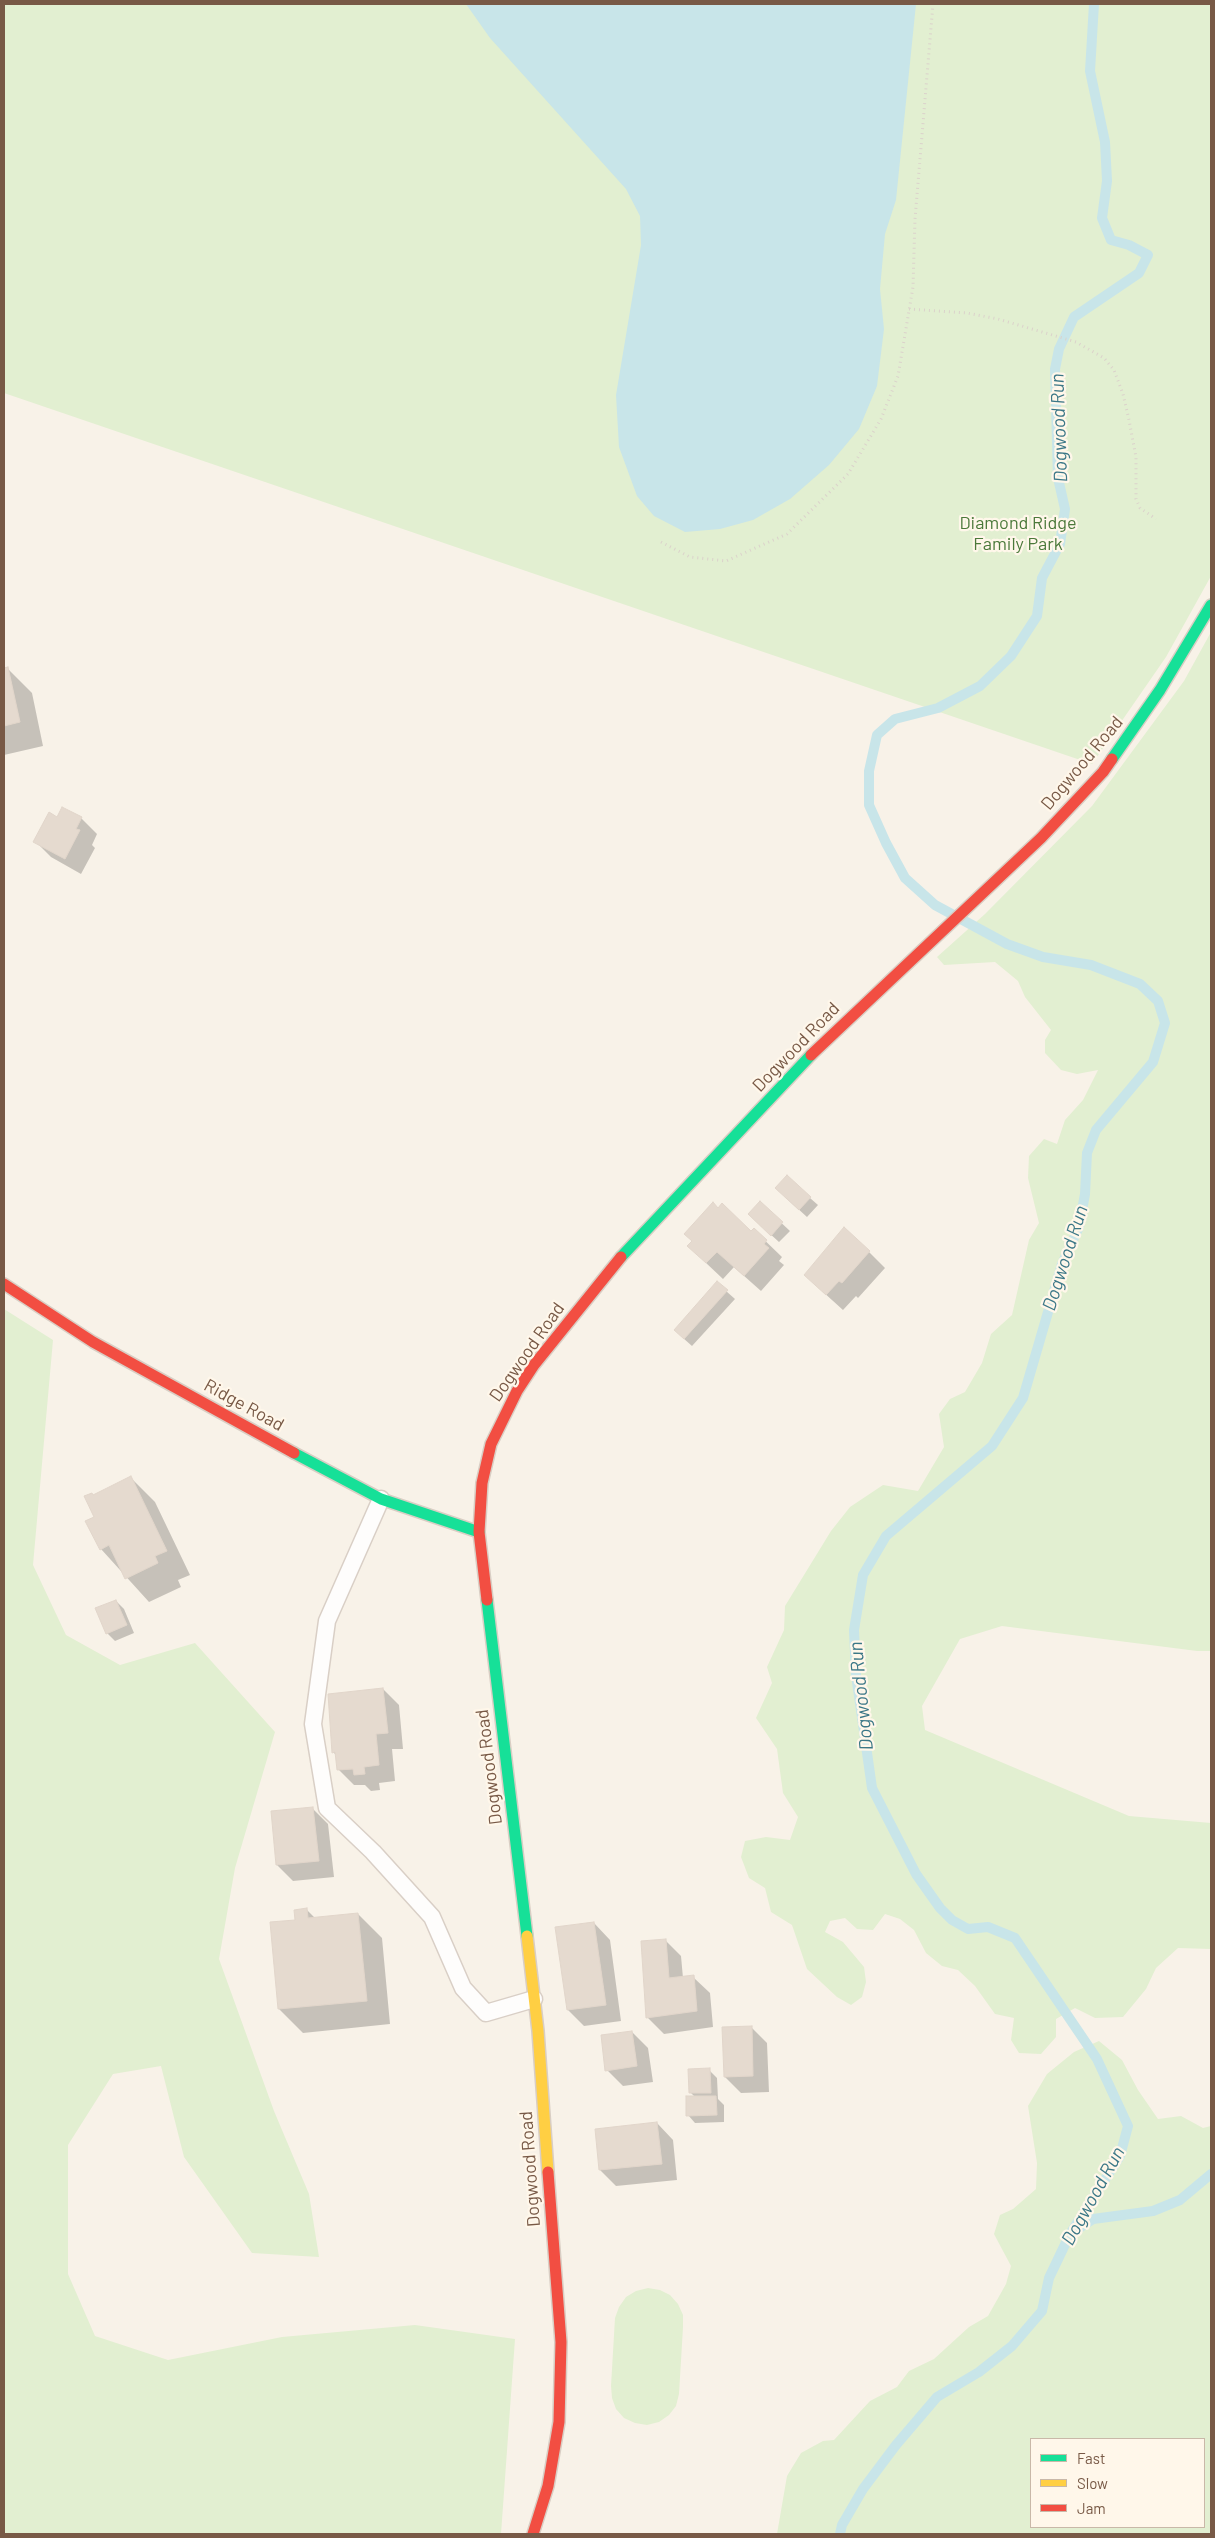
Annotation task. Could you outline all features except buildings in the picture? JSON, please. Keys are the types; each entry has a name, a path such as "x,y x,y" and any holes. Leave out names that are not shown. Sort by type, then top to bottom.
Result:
{"street":[{"name":"Dogwood Road","path":"533,2534 548,2486 559,2422 561,2342 534,1999 479,1532 482,1483 491,1444 517,1391 599,1282 827,1038 1041,838 1103,772 1160,690 1211,605"},
{"name":"Ridge Road","path":"4,1284 93,1342 381,1499 479,1532"}],"lane":[{"path":"381,1499 327,1621 313,1724 327,1808 374,1852 432,1917 463,1988 486,2013 534,1999"}],"path":[{"path":"661,542 690,557 726,561 788,534 848,474 881,419 898,376 909,309 933,4"},
{"path":"909,309 967,313 998,318 1034,331 1076,342 1104,358 1114,370 1123,394 1136,457 1136,499 1140,508 1156,518"}],"green space":[{"name":"Diamond Ridge Family Park","path":"4,4 1211,4 1211,576 1166,657 1092,764 4,393"},
{"path":"1211,632 1211,1651 1197,1651 1002,1626 960,1639 922,1706 925,1730 1129,1816 1211,1823 1211,1949 1178,1948 1156,1968 1146,1989 1123,2017 1095,2018 1075,2008 1056,2019 1056,2037 1041,2054 1019,2053 1011,2040 1014,2018 995,2014 975,1986 958,1970 942,1966 926,1953 914,1930 900,1919 885,1914 873,1930 857,1929 845,1918 830,1921 825,1932 843,1942 864,1967 866,1982 862,1997 851,2005 837,1997 807,1969 792,1925 771,1912 765,1888 749,1878 741,1857 745,1841 766,1837 790,1840 798,1817 783,1793 777,1749 756,1718 772,1683 767,1667 784,1630 785,1606 831,1531 850,1507 883,1485 918,1491 944,1447 939,1414 950,1399 965,1392 982,1363 991,1334 1012,1315 1029,1240 1039,1223 1028,1178 1029,1156 1044,1139 1057,1144 1065,1120 1083,1100 1098,1070 1077,1074 1061,1070 1045,1053 1045,1040 1051,1030 1025,997 1018,981 995,962 944,965 937,957 985,914 1092,806 1184,681"},
{"path":"4,1309 53,1340 33,1565 66,1635 120,1665 195,1643 275,1732 235,1868 219,1959 274,2111 309,2194 319,2257 252,2253 184,2157 161,2066 113,2074 68,2145 68,2274 95,2336 168,2360 282,2337 415,2325 515,2339 501,2534 4,2534"},
{"path":"1099,2041 1122,2060 1138,2090 1158,2119 1181,2116 1203,2128 1211,2126 1211,2534 777,2534 787,2476 801,2453 823,2441 834,2440 870,2401 897,2387 909,2371 934,2359 969,2327 988,2316 1006,2284 1011,2266 994,2234 1000,2215 1013,2209 1036,2189 1037,2163 1028,2106 1047,2074 1074,2052"},
{"path":"648,2288 660,2290 670,2295 678,2304 683,2315 683,2327 679,2394 676,2406 669,2415 659,2422 647,2425 635,2423 624,2418 616,2409 612,2398 611,2386 615,2318 619,2307 626,2297 636,2291"}],"water":[{"path":"466,4 916,4 896,200 885,234 880,289 884,329 877,386 859,429 829,465 790,499 753,520 720,529 685,532 654,516 637,496 619,447 616,395 641,245 640,216 626,189 490,38"}],"waterway":[{"name":"Dogwood Run","path":"840,2534 842,2525 863,2489 896,2445 937,2397 979,2372 1012,2346 1042,2311 1049,2278 1070,2234 1120,2156 1128,2126 1097,2059 1015,1938 988,1927 968,1929 952,1920 940,1908 916,1874 872,1788 856,1675 854,1630 863,1575 886,1536 992,1446 1023,1398 1062,1264 1079,1227 1085,1194 1087,1153 1096,1130 1153,1062 1165,1023 1158,1001 1140,984 1091,965 1043,957 1007,944 935,905 905,878 886,843 869,805 869,771 877,735 895,719 938,708 980,686 1011,656 1037,616 1042,578 1060,544 1065,509 1058,478 1055,369 1059,349 1074,317 1139,273 1148,255 1129,245 1111,240 1102,218 1107,181 1105,142 1090,71 1094,4"},
{"path":"1073,2232 1093,2219 1153,2211 1180,2200 1211,2174"}],"traffic: fast":[{"path":"1112,759 1160,690 1211,605"},
{"path":"621,1257 811,1055"},
{"path":"294,1453 381,1499 479,1532"},
{"path":"487,1600 527,1936"}],"traffic: slow":[{"path":"527,1936 538,2031 548,2172"}],"traffic: jam":[{"path":"811,1055 1041,838 1103,772 1112,759"},
{"path":"487,1600 479,1532 482,1483 491,1444 517,1391 534,1365 621,1257"},
{"path":"4,1284 93,1342 294,1453"},
{"path":"533,2534 548,2486 559,2422 561,2342 548,2172"}]}
